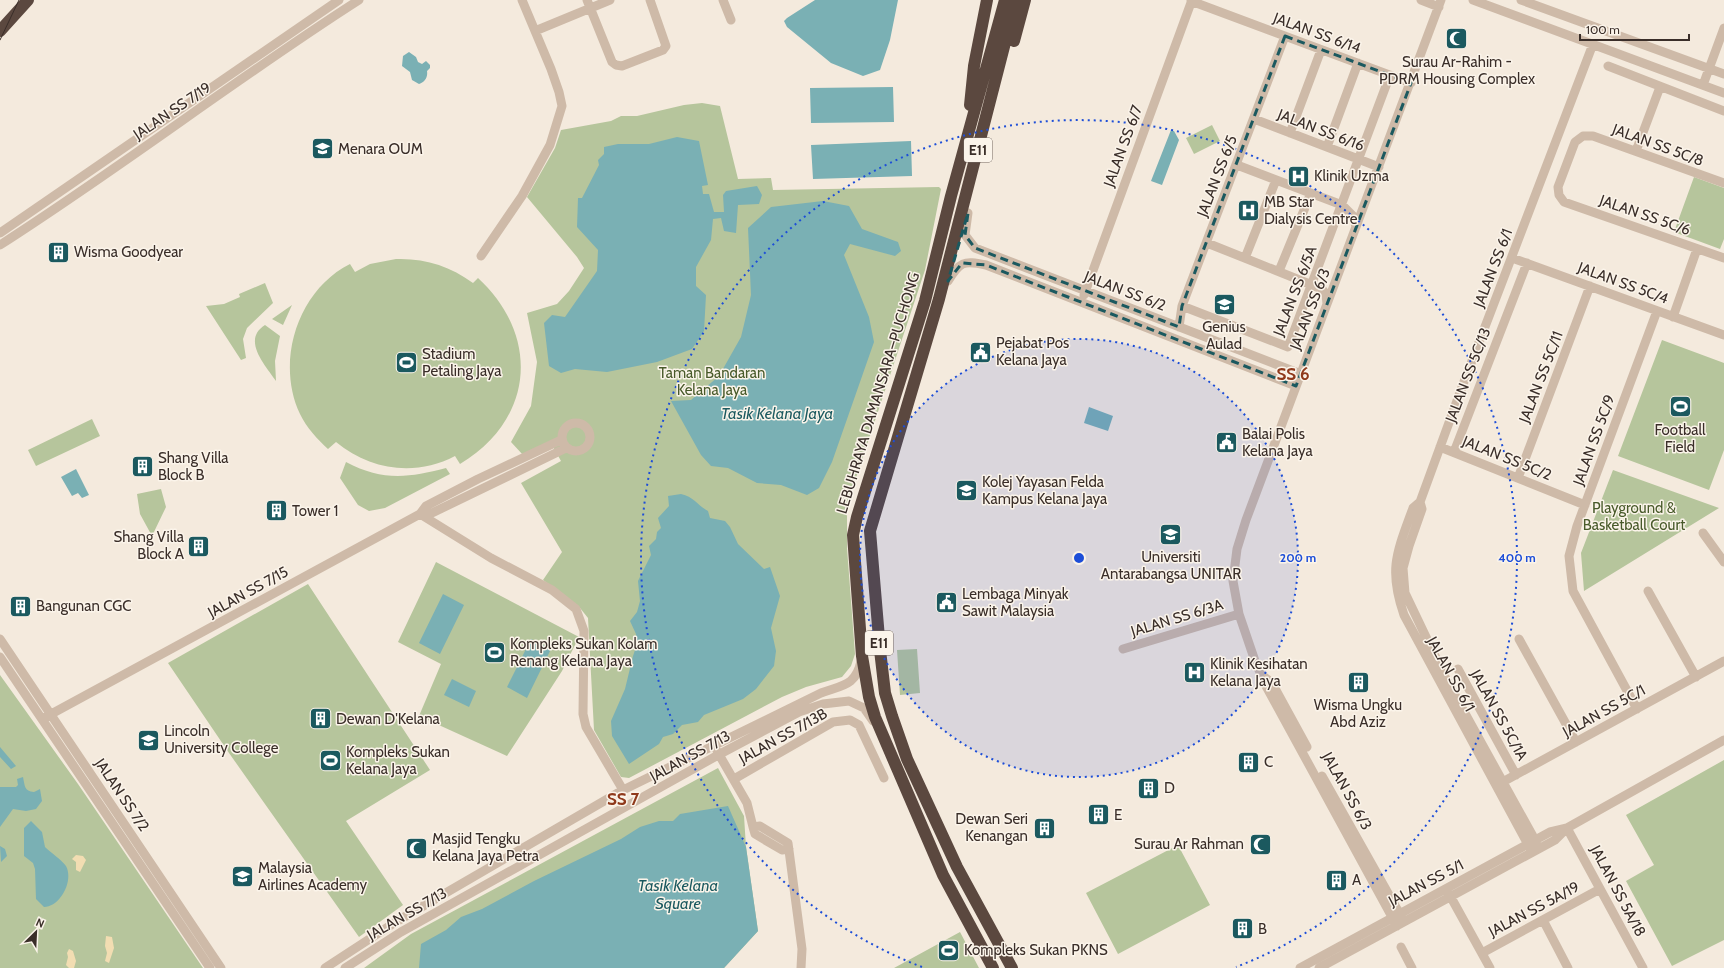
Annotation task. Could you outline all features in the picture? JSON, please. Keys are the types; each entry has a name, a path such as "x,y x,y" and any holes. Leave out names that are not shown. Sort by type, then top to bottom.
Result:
{"highway":[{"path":"0,31 28,0"},
{"path":"964,148 968,127 974,66 986,0"},
{"path":"978,96 999,0"},
{"name":"LEBUHRAYA DAMANSARA–PUCHONG","path":"994,968 943,875 889,753 870,697 862,656 853,535 857,517 924,301 1005,0"},
{"name":"LEBUHRAYA DAMANSARA–PUCHONG","path":"1012,968 957,868 907,759 885,693 870,527 940,299 1016,0"},
{"path":"940,299 944,294 968,213 1025,0"}],"street":[{"name":"JALAN SS 7/19","path":"0,233 339,0"},
{"name":"JALAN SS 7/19","path":"0,245 232,87 301,37 359,0"},
{"path":"481,256 522,196 550,145 562,106 559,92 522,0"},
{"path":"535,31 588,4 610,0"},
{"path":"588,4 612,62 616,66 622,66 663,50 666,46 666,40 650,0"},
{"path":"723,0 731,20"},
{"path":"1421,0 1440,4"},
{"path":"1473,0 1724,93"},
{"path":"1521,0 1724,74"},
{"name":"JALAN SS 6/14","path":"1192,1 1411,83"},
{"name":"JALAN SS 6/7","path":"1081,302 1192,1"},
{"name":"JALAN SS 6/3","path":"1398,920 1343,820 1272,683 1263,676 1255,661 1240,614 1233,581 1237,548 1296,386 1440,4"},
{"path":"1702,85 1724,28"},
{"name":"JALAN SS 6/5","path":"1179,327 1182,306 1285,36"},
{"name":"JALAN SS 6/1","path":"1534,846 1446,679 1405,593 1403,568 1408,546 1422,509 1420,502 1593,44"},
{"path":"1290,133 1321,50"},
{"path":"1327,147 1358,63"},
{"path":"1608,66 1724,111"},
{"name":"JALAN SS 6/5A","path":"1182,306 1288,347 1313,285 1390,75"},
{"path":"1636,151 1660,87"},
{"name":"JALAN SS 6/16","path":"1254,119 1379,166"},
{"name":"JALAN SS 5C/8","path":"1559,195 1558,187 1566,164 1575,142 1583,136 1593,136 1724,182"},
{"path":"1237,165 1342,205 1354,218 1356,227"},
{"path":"1244,258 1276,180"},
{"path":"1279,271 1311,193"},
{"name":"JALAN SS 5C/6","path":"1559,195 1564,202 1724,258"},
{"name":"JALAN SS 6/2","path":"968,213 965,235 975,248 1301,374"},
{"path":"1207,243 1322,289 1326,294 1327,304"},
{"path":"1673,317 1698,248"},
{"name":"JALAN SS 5C/4","path":"1512,258 1724,335"},
{"name":"JALAN SS 6/2","path":"948,281 957,267 962,263 974,262 986,265 1296,386"},
{"name":"JALAN SS 5C/13","path":"1454,452 1527,263"},
{"name":"JALAN SS 5C/11","path":"1518,478 1590,286"},
{"name":"JALAN SS 5C/9","path":"1637,709 1573,591 1568,556 1585,505 1657,311"},
{"path":"420,514 432,513 481,483 547,447 564,444 481,483"},
{"name":"JALAN SS 5C/2","path":"1440,447 1585,505"},
{"name":"JALAN SS 7/15","path":"42,719 420,514 426,506 465,486 481,483"},
{"path":"420,514 491,558 552,590 576,609 584,631 583,714 586,727 623,790"},
{"path":"1704,533 1724,562"},
{"path":"1648,591 1696,677"},
{"name":"JALAN SS 6/3A","path":"1123,649 1240,614"},
{"name":"JALAN SS 7/2","path":"0,638 221,968"},
{"path":"1519,639 1576,742"},
{"name":"JALAN SS 7/13","path":"325,968 394,923 623,790 821,693 852,681 857,677 862,656"},
{"name":"JALAN SS 7/2","path":"0,657 210,968"},
{"name":"JALAN SS 5C/1","path":"1500,784 1724,661"},
{"name":"JALAN SS 5C/1A","path":"1458,669 1516,775"},
{"name":"JALAN SS 7/13","path":"348,966 401,932 720,754 799,712 823,704 844,701 854,702 864,708 889,753"},
{"name":"JALAN SS 7/13B","path":"734,779 833,722 850,720 859,725 884,778"},
{"name":"JALAN SS 5/1","path":"1319,968 1398,920 1448,892 1534,846 1556,840 1567,828 1724,740"},
{"path":"712,746 720,754 747,803 755,834 782,850 789,849 802,949 801,968"},
{"name":"JALAN SS 5A/18","path":"1567,828 1643,968"},
{"name":"JALAN SS 5A/19","path":"1482,953 1600,889"},
{"path":"1448,892 1490,968"},
{"name":"JALAN SS 5/1","path":"1300,968 1378,926 1398,920 1421,902 1448,892"},
{"path":"1378,926 1385,916 1385,896 1409,905 1421,902"},
{"path":"1543,920 1568,968"},
{"path":"1401,947 1412,968"},
{"path":"341,957 348,966"}],"highlighted area":[{"path":"1285,36 1411,83 1296,386 986,265 962,263 948,281 968,213 965,235 975,248 1179,327 1182,306"}],"green space":[{"name":"Taman Bandaran Kelana Jaya","path":"702,103 720,106 738,179 771,178 773,190 939,187 941,189 925,270 847,505 847,548 855,654 851,666 842,677 806,687 782,697 629,778 621,777 594,730 588,618 580,608 543,580 562,552 521,483 561,461 551,443 523,455 511,442 531,406 537,362 527,313 557,304 569,291 584,268 577,257 527,197 555,148 561,130 611,121 621,116 637,116 684,105"},
{"path":"1212,125 1220,141 1194,154 1186,138"},
{"path":"1694,177 1724,188 1724,239 1720,249 1674,232"},
{"name":"Stadium Petaling Jaya","path":"396,259 417,260 437,264 455,272 473,283 478,278 498,301 512,325 520,351 520,376 515,401 503,425 485,446 460,464 455,456 440,463 424,467 393,467 363,459 349,452 336,442 328,449 306,424 300,414 293,393 290,372 291,350 296,329 305,309 317,291 332,276 350,264 355,272 370,264"},
{"path":"265,283 273,303 247,328 243,339 246,358 241,360 206,306 224,304 240,297 239,294"},
{"path":"292,305 283,325 272,319"},
{"path":"265,325 280,336 275,361 276,381 262,361 255,345 255,338 258,331"},
{"name":"Football Field","path":"1662,340 1724,363 1724,450 1709,490 1618,456"},
{"path":"92,419 100,436 36,466 28,450"},
{"path":"346,462 359,468 383,475 407,476 446,468 450,474 385,508 369,511 358,505 340,478"},
{"name":"Playground & Basketball Court","path":"1613,470 1719,508 1584,591 1581,553"},
{"path":"161,489 166,507 152,536 140,514 137,494"},
{"name":"Kompleks Sukan Kolam Renang Kelana Jaya","path":"436,562 579,637 562,671 507,756 419,716 441,664 398,642"},
{"name":"Kompleks Sukan Kelana Jaya","path":"308,584 430,770 346,821 403,905 359,937 229,753 168,663"},
{"path":"917,649 920,693 900,695 897,650"},
{"path":"0,675 78,784 203,968 0,968"},
{"path":"1724,760 1724,940 1672,966 1626,881 1654,865 1626,815"},
{"name":"Tasik Kelana Square","path":"718,768 744,816 746,847 758,931 724,968 364,968 411,934"},
{"path":"1178,845 1210,905 1118,954 1086,893"},
{"name":"Kompleks Sukan PKNS","path":"960,932 979,968 894,968"}],"sand":[{"path":"76,855 83,856 86,860 80,872 76,870 76,862 72,859"},
{"path":"106,936 112,937 114,948 109,963 105,961 107,953 105,946"},
{"path":"69,949 73,951 76,961 74,968 69,968 66,965 68,957 67,953"}],"water":[{"path":"815,0 898,0 890,40 880,70 863,76 831,63 787,27 784,21 787,18"},
{"path":"409,52 416,57 418,62 422,64 426,61 430,65 430,68 427,71 426,79 419,84 412,80 410,72 402,66 403,56"},
{"path":"893,87 894,122 811,123 810,88"},
{"path":"1171,130 1174,131 1179,140 1162,185 1151,181"},
{"path":"677,137 699,141 708,185 702,186 703,194 709,194 714,212 724,212 723,195 726,191 757,186 762,195 759,204 738,205 736,233 724,231 721,218 713,219 711,240 696,267 696,286 706,295 704,331 692,349 657,362 607,372 575,369 561,373 549,366 544,323 552,315 565,317 597,271 598,250 577,227 578,198 582,198 599,165 598,160 604,154 604,147 618,144 649,144"},
{"path":"911,141 912,176 813,179 811,145"},
{"name":"Tasik Kelana Jaya","path":"823,201 849,206 862,229 898,242 901,251 895,256 850,244 844,255 869,317 874,342 832,462 819,488 807,495 781,485 757,483 728,468 711,466 701,455 671,401 691,400 719,376 741,337 751,295 748,228 771,207"},
{"path":"1089,407 1113,416 1108,431 1084,423"},
{"path":"76,469 89,495 82,498 78,493 72,496 61,477"},
{"path":"681,494 689,497 708,511 710,518 725,521 730,527 738,544 764,569 770,567 780,596 771,628 776,651 774,666 756,689 743,699 704,715 698,722 682,725 673,734 663,737 659,744 629,764 612,736 611,721 625,689 637,644 636,634 630,621 637,612 640,601 638,581 651,555 649,546 656,539 657,532 661,528 658,518 669,506 668,496"},
{"path":"443,594 464,605 440,654 419,643"},
{"path":"531,639 551,649 527,698 507,687"},
{"path":"452,679 476,691 469,707 444,695"},
{"path":"0,747 16,766 11,769 0,757"},
{"path":"23,777 28,790 34,792 40,789 42,801 36,809 26,811 13,809 0,827 0,787 16,787 18,785 17,779"},
{"name":"Tasik Kelana Square","path":"728,806 746,847 758,931 724,968 419,968 421,944 446,930 461,917 482,909 534,881 621,839 640,827 659,821 673,821 680,814"},
{"path":"31,821 42,832 45,847 64,863 68,872 67,886 64,892 55,903 50,906 44,907 36,899 35,869 33,863 24,856 24,828"},
{"path":"0,846 5,849 7,856 1,862"}],"tram line":[{"path":"0,40 19,0"}],"place":[{"name":"Surau Ar-Rahim - PDRM Housing Complex","path":"1457,39"},
{"name":"Menara OUM","path":"322,149"},
{"name":"Klinik Uzma","path":"1299,176"},
{"name":"MB Star Dialysis Centre","path":"1249,211"},
{"name":"Wisma Goodyear","path":"59,252"},
{"name":"Genius Aulad","path":"1224,304"},
{"name":"Pejabat Pos Kelana Jaya","path":"980,352"},
{"name":"Stadium Petaling Jaya","path":"406,363"},
{"name":"Football Field","path":"1680,407"},
{"name":"Balai Polis Kelana Jaya","path":"1227,443"},
{"name":"Shang Villa Block B","path":"143,467"},
{"name":"Kolej Yayasan Felda Kampus Kelana Jaya","path":"967,491"},
{"name":"Tower 1","path":"276,511"},
{"name":"Universiti Antarabangsa UNITAR","path":"1171,534"},
{"name":"Shang Villa Block A","path":"199,546"},
{"name":"Lembaga Minyak Sawit Malaysia","path":"946,603"},
{"name":"Bangunan CGC","path":"21,606"},
{"name":"Kompleks Sukan Kolam Renang Kelana Jaya","path":"495,653"},
{"name":"Klinik Kesihatan Kelana Jaya","path":"1195,673"},
{"name":"Wisma Ungku Abd Aziz","path":"1358,682"},
{"name":"Dewan D'Kelana","path":"320,719"},
{"name":"Lincoln University College","path":"148,740"},
{"name":"Kompleks Sukan Kelana Jaya","path":"330,761"},
{"name":"C","path":"1249,762"},
{"name":"D","path":"1148,788"},
{"name":"E","path":"1098,815"},
{"name":"Dewan Seri Kenangan","path":"1044,828"},
{"name":"Surau Ar Rahman","path":"1260,844"},
{"name":"Masjid Tengku Kelana Jaya Petra","path":"417,848"},
{"name":"Malaysia Airlines Academy","path":"243,877"},
{"name":"A","path":"1336,880"},
{"name":"B","path":"1243,929"},
{"name":"Kompleks Sukan PKNS","path":"948,950"}],"district":[{"name":"SS 6","path":"1293,374"},
{"name":"SS 7","path":"623,799"}]}
